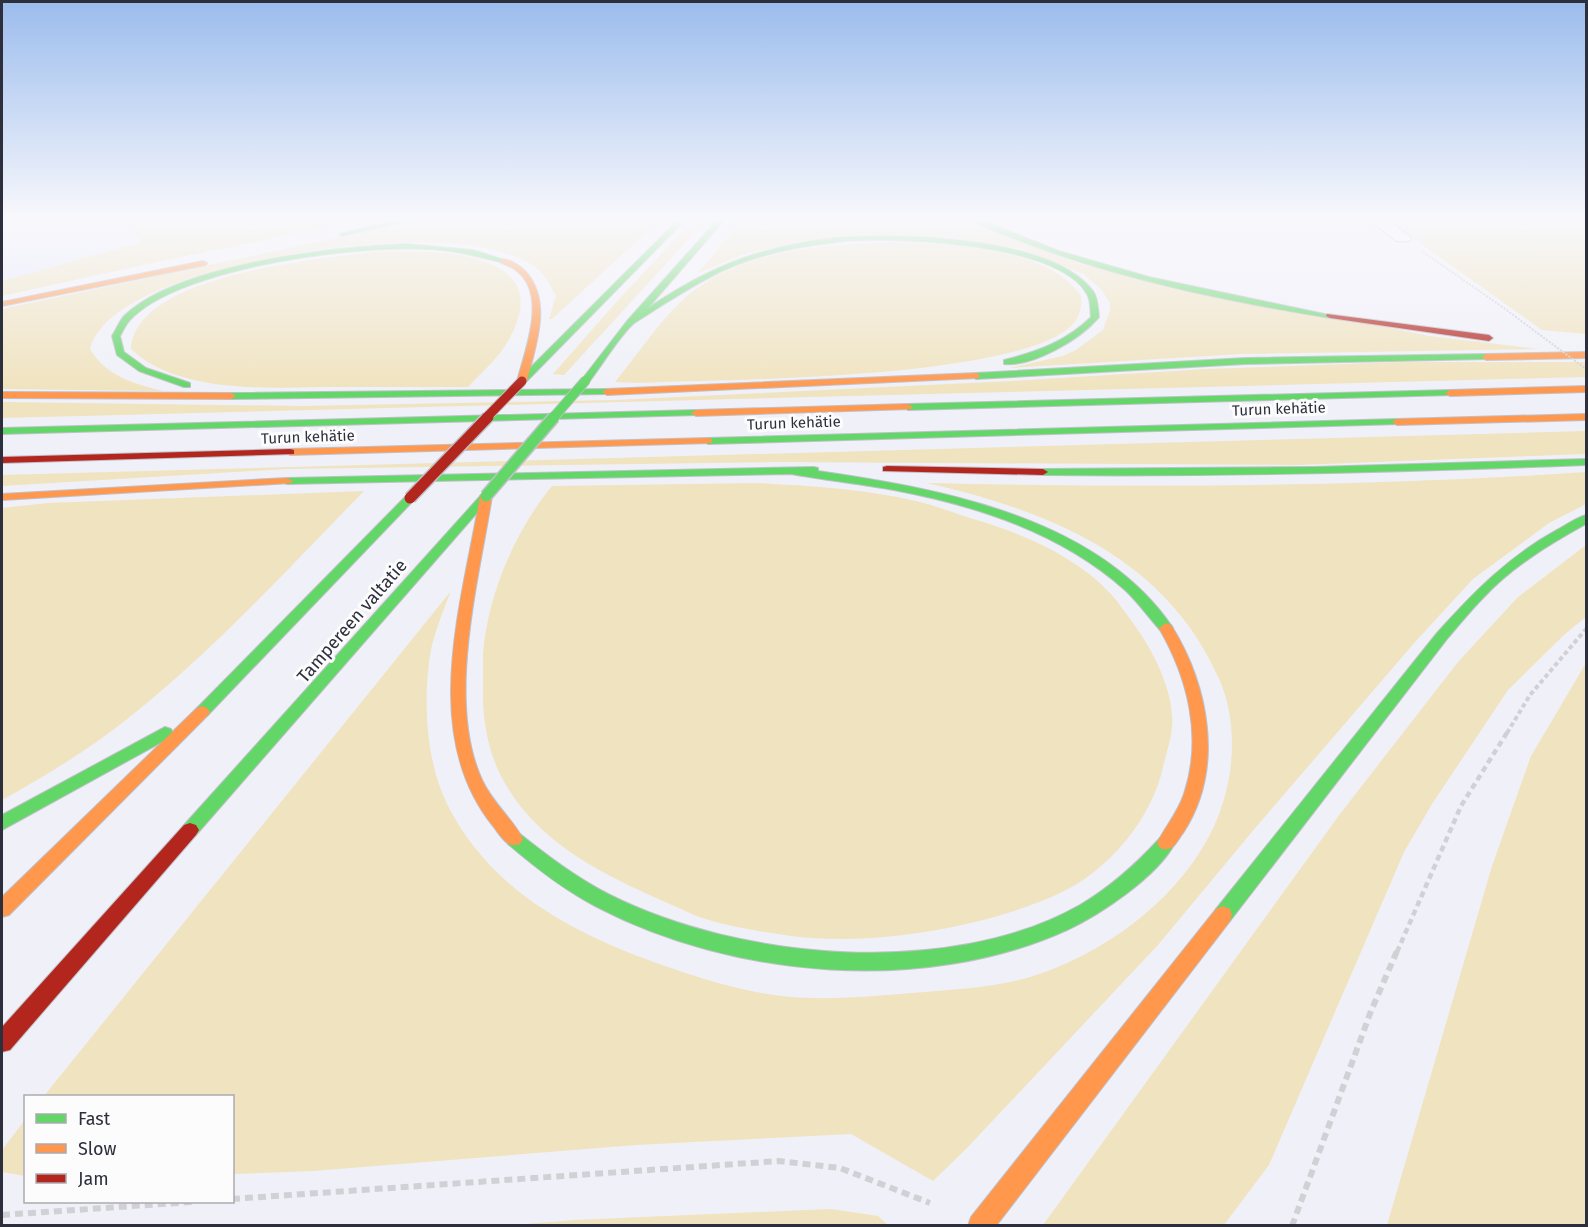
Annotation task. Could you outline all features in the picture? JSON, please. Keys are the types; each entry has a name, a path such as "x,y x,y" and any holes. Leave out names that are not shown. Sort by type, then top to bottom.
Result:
{"highway":[{"path":"2,304 141,275"},
{"path":"215,275 156,298 128,318 117,333 114,346 117,354 137,369 174,382 250,395"},
{"path":"522,381 536,317 534,285 527,275"},
{"path":"2,909 201,713 627,275"},
{"name":"Tampereen valtatie","path":"2,1042 486,496 672,275"},
{"path":"630,323 706,275"},
{"path":"891,381 989,365 1049,350 1078,335 1092,322 1096,312 1094,298 1083,283 1072,275"},
{"path":"1141,275 1200,292 1325,316 1505,340"},
{"path":"1527,343 1587,348"},
{"path":"2,395 390,396 616,392 891,381 1255,360 1587,355"},
{"name":"Turun kehätie","path":"2,431 1587,389"},
{"name":"Turun kehätie","path":"2,460 1587,417"},
{"path":"2,497 311,480 883,469 1165,474 1281,473 1587,462"},
{"path":"486,496 460,653 458,699 463,746 478,792 491,812 528,852 553,873 580,889 652,922 697,938 785,957 832,963 922,960 981,951 1062,923 1101,902 1132,881 1179,828 1190,803 1200,747 1200,720 1189,669 1179,646 1157,614 1122,578 1090,555 1059,537 1000,513 927,492 793,471"},
{"path":"980,1226 1442,636 1486,586 1521,558 1587,519"},
{"path":"2,824 201,713"}],"path":[{"path":"1457,275 1587,369"},
{"path":"1292,1226 1371,1011 1461,806 1530,695 1587,629"},
{"path":"234,1199 779,1161 840,1168 930,1203"},
{"path":"2,1215 177,1203"}],"shaded area":[{"path":"2,275 22,275 2,281"},
{"path":"22,275 96,275 2,296 2,281"},
{"path":"161,275 201,275 176,283 135,302 106,323 90,349 104,366 122,378 163,391 2,389 2,309"},
{"path":"232,275 508,275 515,282 520,295 520,309 515,326 501,352 468,387 230,386 176,375 152,364 131,349 141,323 164,303 197,287"},
{"path":"544,275 600,275 552,319 549,319 556,296"},
{"path":"641,275 655,275 564,375 553,374"},
{"path":"719,275 1059,275 1081,296 1081,308 1072,325 1045,341 1004,354 953,364 896,371 784,378 615,382 676,306"},
{"path":"1085,275 1135,275 1429,336 1539,349 1241,354 1009,368 1063,356 1076,350 1103,330 1110,311 1110,303 1101,289"},
{"path":"1465,275 1586,275 1586,334 1542,330"},
{"path":"1400,362 1586,362 1586,377 2,418 2,402 302,406 616,400 1207,369"},
{"path":"1586,431 1586,454 1297,465 780,462 287,469 2,486 2,475"},
{"path":"1586,472 1586,504 1549,523 1473,579 1415,642 1158,945 966,1149 933,1181 851,1134 636,1145 313,1171 234,1174 234,1095 45,1095 451,591 432,645 427,684 428,727 434,769 448,806 467,838 490,865 516,889 544,910 607,943 674,969 741,989 793,997 824,998 965,989 1030,977 1056,968 1108,941 1154,906 1192,863 1216,822 1228,783 1232,741 1227,700 1220,681 1197,638 1169,602 1136,572 1100,546 1060,526 1017,508 927,483 1092,486 1257,485"},
{"path":"759,483 858,491 932,505 1032,540 1066,558 1097,580 1110,593 1142,636 1156,661 1167,687 1172,714 1171,737 1149,806 1138,824 1111,857 1078,883 1060,893 999,916 892,936 822,939 750,930 697,916 620,881 577,857 539,827 523,810 496,766 488,740 483,700 483,653 497,586 515,543 539,504 552,486"},
{"path":"364,491 243,615 180,675 86,749 2,800 2,508 48,503"},
{"path":"1586,545 1586,617 1565,634 1508,690 1432,804 1404,852 1269,1165 1224,1225 1043,1225 1340,814 1458,662 1518,597"},
{"path":"1586,663 1586,1225 1387,1225 1492,866 1531,756"},
{"path":"24,1121 24,1176 2,1172 2,1150"},
{"path":"831,1209 878,1216 888,1225 513,1225 574,1220"}],"traffic: fast":[{"path":"187,385 142,370 120,353 116,336 127,319 148,303 176,289 214,275"},
{"path":"522,381 627,275"},
{"path":"586,380 630,323 672,275"},
{"path":"630,323 709,275"},
{"path":"1007,362 1055,347 1076,334 1095,317 1091,294 1072,275"},
{"path":"1134,275 1192,290 1330,316"},
{"path":"976,376 1245,361 1486,357"},
{"path":"486,496 586,380"},
{"path":"231,396 607,392"},
{"path":"908,407 1450,393"},
{"path":"2,431 696,413"},
{"path":"708,441 1397,422"},
{"path":"1043,472 1314,471 1586,462"},
{"path":"287,481 814,470"},
{"path":"793,471 844,478 947,498 997,513 1046,532 1091,557 1131,588 1166,628"},
{"path":"190,830 486,496"},
{"path":"202,712 410,498"},
{"path":"1223,915 1442,636 1480,593 1509,567 1546,541 1586,519"},
{"path":"2,823 165,733"},
{"path":"514,839 555,873 604,901 657,924 714,942 773,954 832,961 888,962 941,958 974,952 1056,926 1085,912 1111,895 1134,876 1166,843"}],"traffic: slow":[{"path":"2,304 143,275"},
{"path":"522,381 537,313 536,297 531,282 525,275"},
{"path":"1486,357 1586,355"},
{"path":"607,392 976,376"},
{"path":"1450,393 1586,389"},
{"path":"2,395 231,396"},
{"path":"696,413 908,407"},
{"path":"1397,422 1586,417"},
{"path":"290,452 708,441"},
{"path":"2,497 287,481"},
{"path":"486,496 460,658 459,722 465,753 475,782 491,811 514,839"},
{"path":"1166,628 1191,678 1200,736 1199,765 1193,794 1182,820 1166,843"},
{"path":"2,909 202,712"},
{"path":"980,1226 1223,915"}],"traffic: jam":[{"path":"1330,316 1489,338"},
{"path":"410,498 522,381"},
{"path":"2,460 290,452"},
{"path":"887,469 1043,472"},
{"path":"2,1042 190,830"}]}
